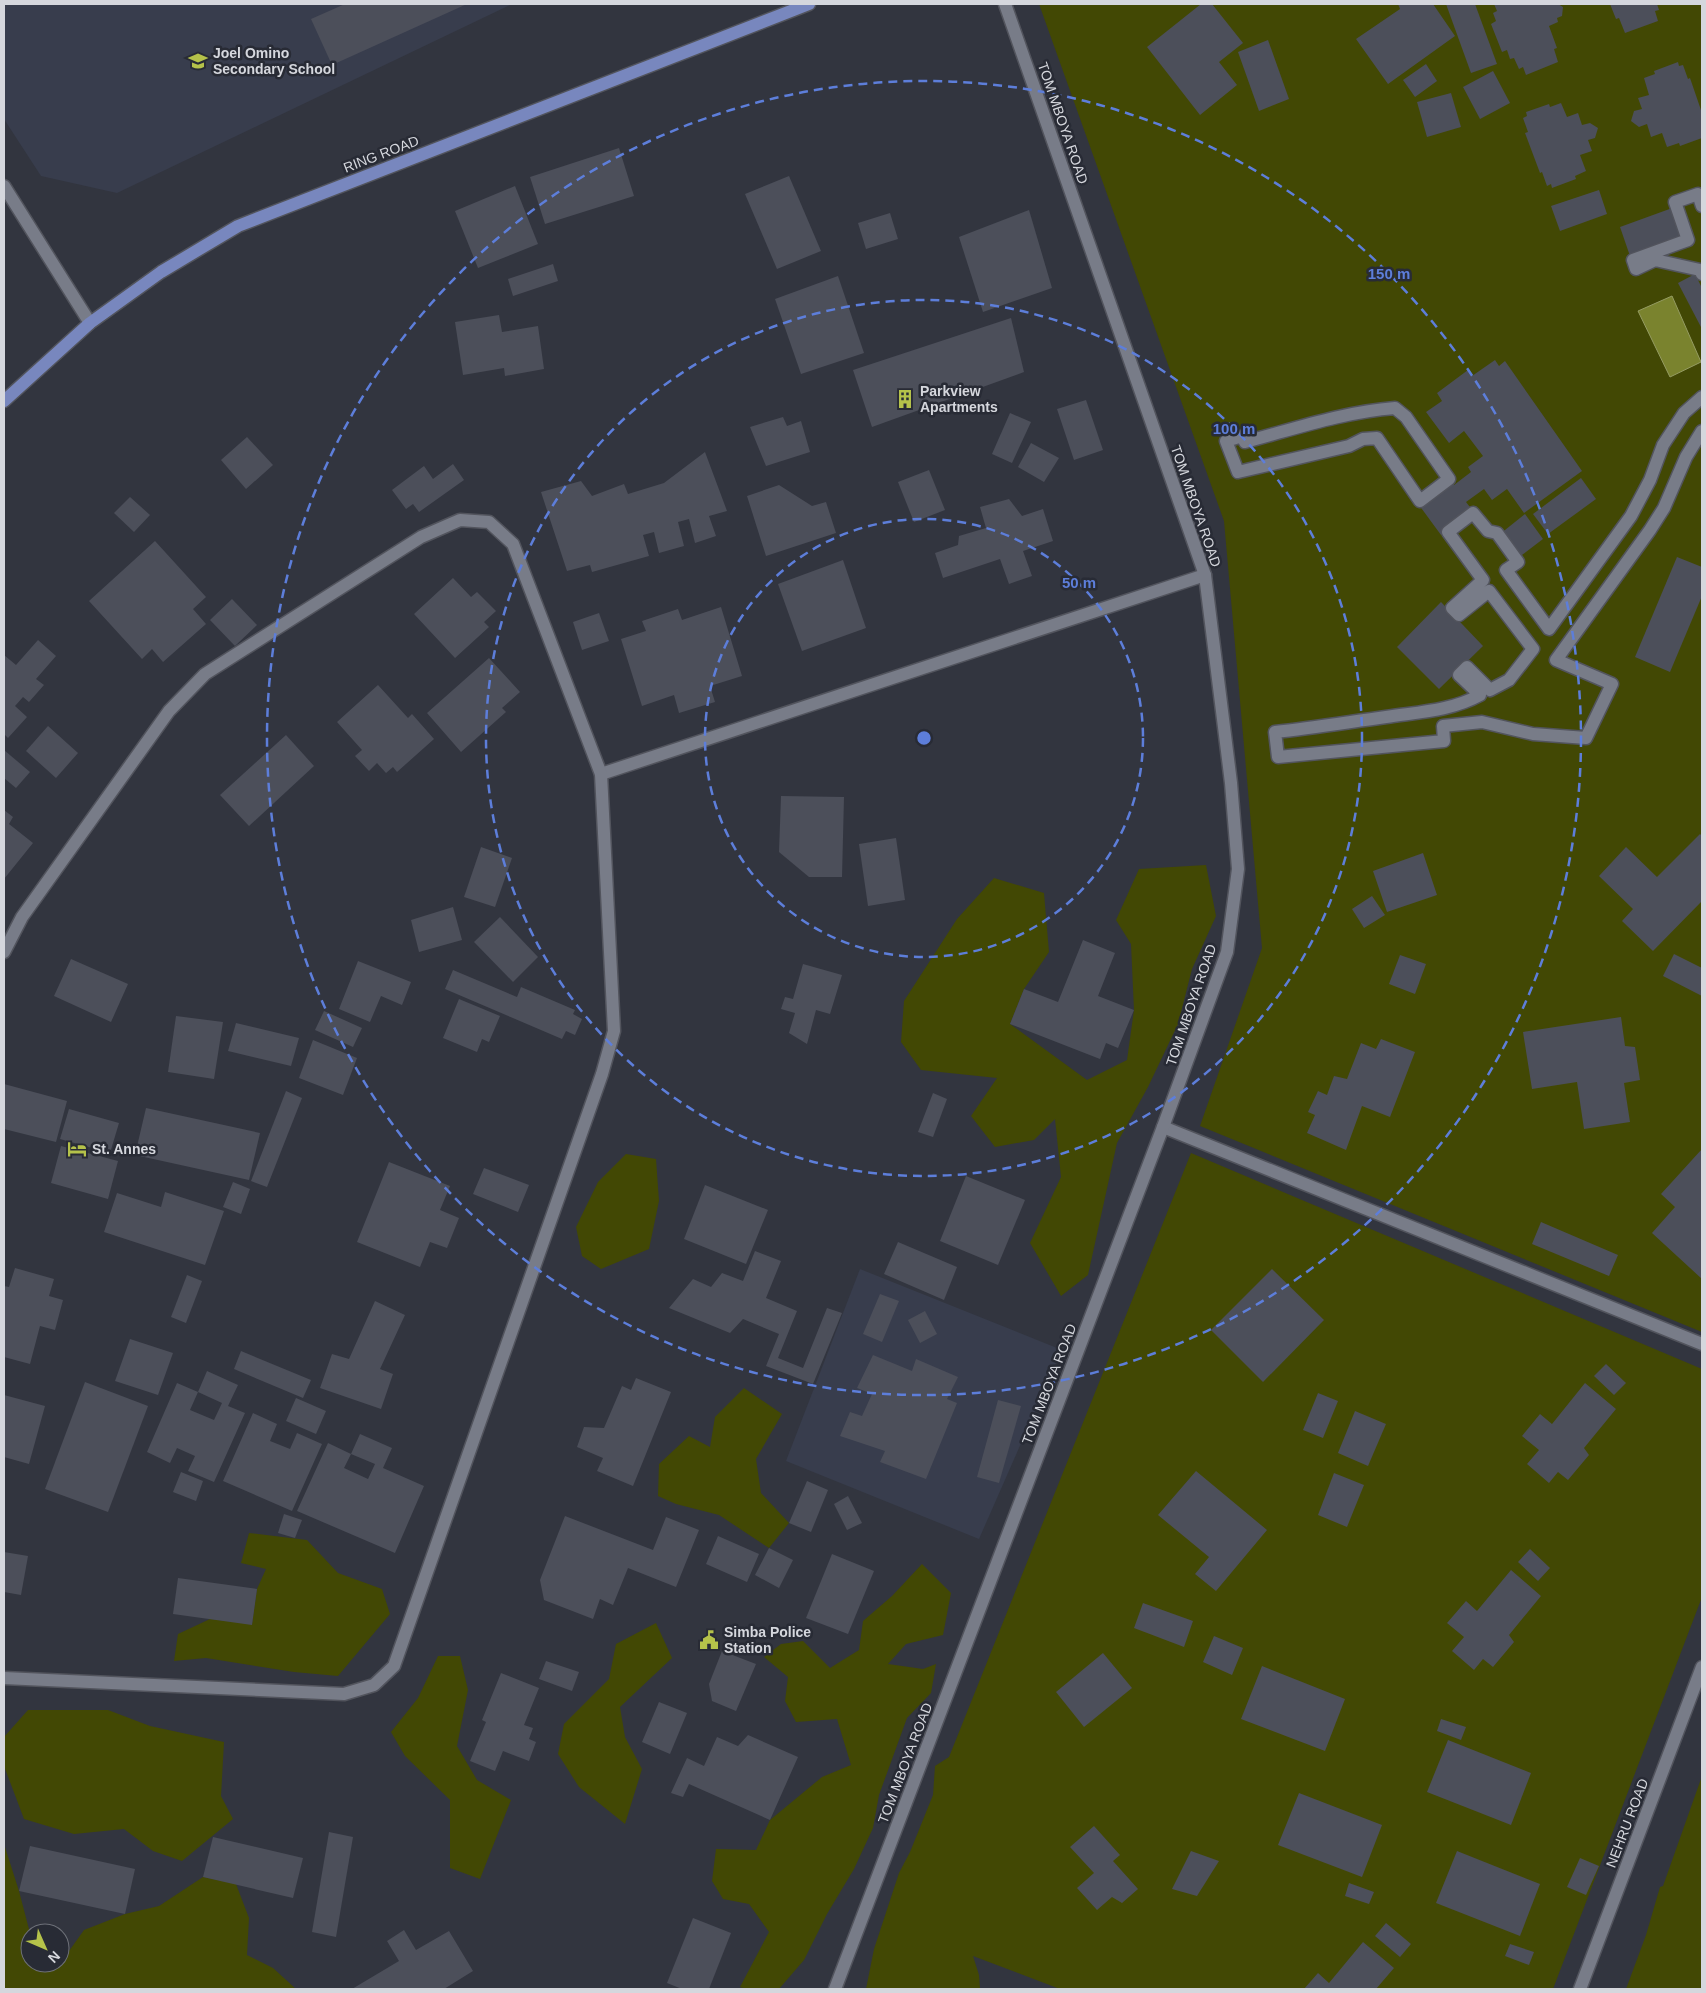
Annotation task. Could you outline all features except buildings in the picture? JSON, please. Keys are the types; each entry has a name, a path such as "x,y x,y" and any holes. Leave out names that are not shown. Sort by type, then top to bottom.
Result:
{"main road":[{"name":"RING ROAD","path":"4,401 90,323 161,272 238,226 794,7 809,4"}],"street":[{"name":"TOM MBOYA ROAD","path":"835,1989 1163,1127 1227,952 1238,869 1232,783 1205,575 1005,4"},
{"path":"4,186 90,323"},
{"path":"1702,206 1698,194 1675,202 1688,240 1633,260 1636,268 1655,260 1700,270 1702,274"},
{"path":"1702,397 1684,413 1663,445 1650,480 1630,516 1549,628 1506,570 1518,562 1497,533 1488,531 1473,513 1448,532 1483,580 1452,608 1459,615 1489,590 1533,649 1509,680 1490,690 1467,667 1459,675 1480,695 1474,698 1454,706 1423,713 1275,732 1278,757 1444,741 1443,726 1482,722 1533,734 1586,738 1612,684 1556,660 1650,530 1664,508 1686,457 1702,431"},
{"path":"1395,408 1406,417 1450,479 1420,501 1377,438 1363,439 1349,446 1238,472 1226,441 1242,436 1245,442 1331,418 1372,410 1395,408"},
{"path":"4,952 22,917 169,711 205,674 422,537 460,520 489,522 512,544 601,774 614,1031 602,1074 394,1666 374,1685 344,1694 4,1678"},
{"path":"601,774 1205,575"},
{"path":"1163,1127 1702,1344"},
{"name":"NEHRU ROAD","path":"1580,1989 1702,1666"}],"shaded area":[{"name":"Joel Omino Secondary School","path":"4,4 512,4 117,193 41,176 4,119"},
{"path":"1039,4 1702,4 1702,1332 1200,1126 1262,948 1224,521"},
{"path":"1672,296 1701,362 1670,377 1638,311"},
{"path":"1206,865 1216,916 1192,969 1178,1024 1148,1087 1117,1143 1088,1275 1061,1296 1030,1243 1061,1177 1055,1119 1034,1140 995,1147 971,1116 997,1078 921,1070 901,1042 904,1001 957,919 994,878 1044,893 1049,952 1024,989 1010,1024 1087,1080 1127,1060 1134,1010 1131,944 1116,920 1139,869"},
{"path":"1191,1153 1702,1369 1702,1597 1553,1989 1060,1989 973,1956 979,1975 980,1989 866,1989 874,1949 899,1873 910,1852 933,1795 935,1766 949,1757"},
{"path":"626,1154 656,1159 659,1201 649,1249 601,1269 582,1256 576,1227 598,1182"},
{"path":"860,1269 1062,1350 979,1539 786,1461"},
{"path":"744,1388 782,1414 756,1459 761,1493 789,1523 769,1548 719,1515 676,1504 658,1496 659,1464 689,1436 710,1447 715,1417"},
{"path":"249,1533 307,1540 338,1573 382,1589 390,1614 338,1676 294,1672 206,1658 174,1661 178,1634 210,1619 252,1624 257,1589 266,1569 241,1563"},
{"path":"922,1564 951,1593 943,1635 906,1644 888,1664 923,1669 936,1664 931,1693 907,1718 879,1795 873,1828 854,1869 827,1914 804,1960 779,1989 746,1989 740,1987 769,1932 749,1904 723,1899 712,1881 716,1849 756,1850 770,1820 822,1777 851,1765 837,1719 796,1722 785,1701 788,1677 764,1657 781,1644 803,1641 830,1668 859,1650 863,1621 892,1596"},
{"path":"656,1623 672,1658 620,1707 625,1737 642,1769 625,1824 579,1787 558,1754 564,1724 609,1679 616,1644"},
{"path":"438,1656 460,1656 468,1690 457,1746 477,1780 511,1800 480,1879 450,1868 450,1800 405,1756 391,1732 418,1698"},
{"path":"28,1710 108,1710 150,1726 224,1742 221,1796 233,1819 182,1861 153,1851 124,1829 74,1834 24,1819 4,1766 4,1737"},
{"path":"1702,1776 1702,1989 1626,1989 1646,1935 1660,1887 1663,1886"},
{"path":"4,1844 27,1923 20,1923 20,1973 70,1973 70,1950 84,1930 125,1914 159,1906 203,1877 236,1884 249,1918 247,1955 273,1968 296,1989 4,1989"}],"place":[{"name":"Joel Omino Secondary School","path":"198,61"},
{"name":"Parkview Apartments","path":"905,399"},
{"name":"St. Annes","path":"77,1149"},
{"name":"Simba Police Station","path":"709,1640"}]}
